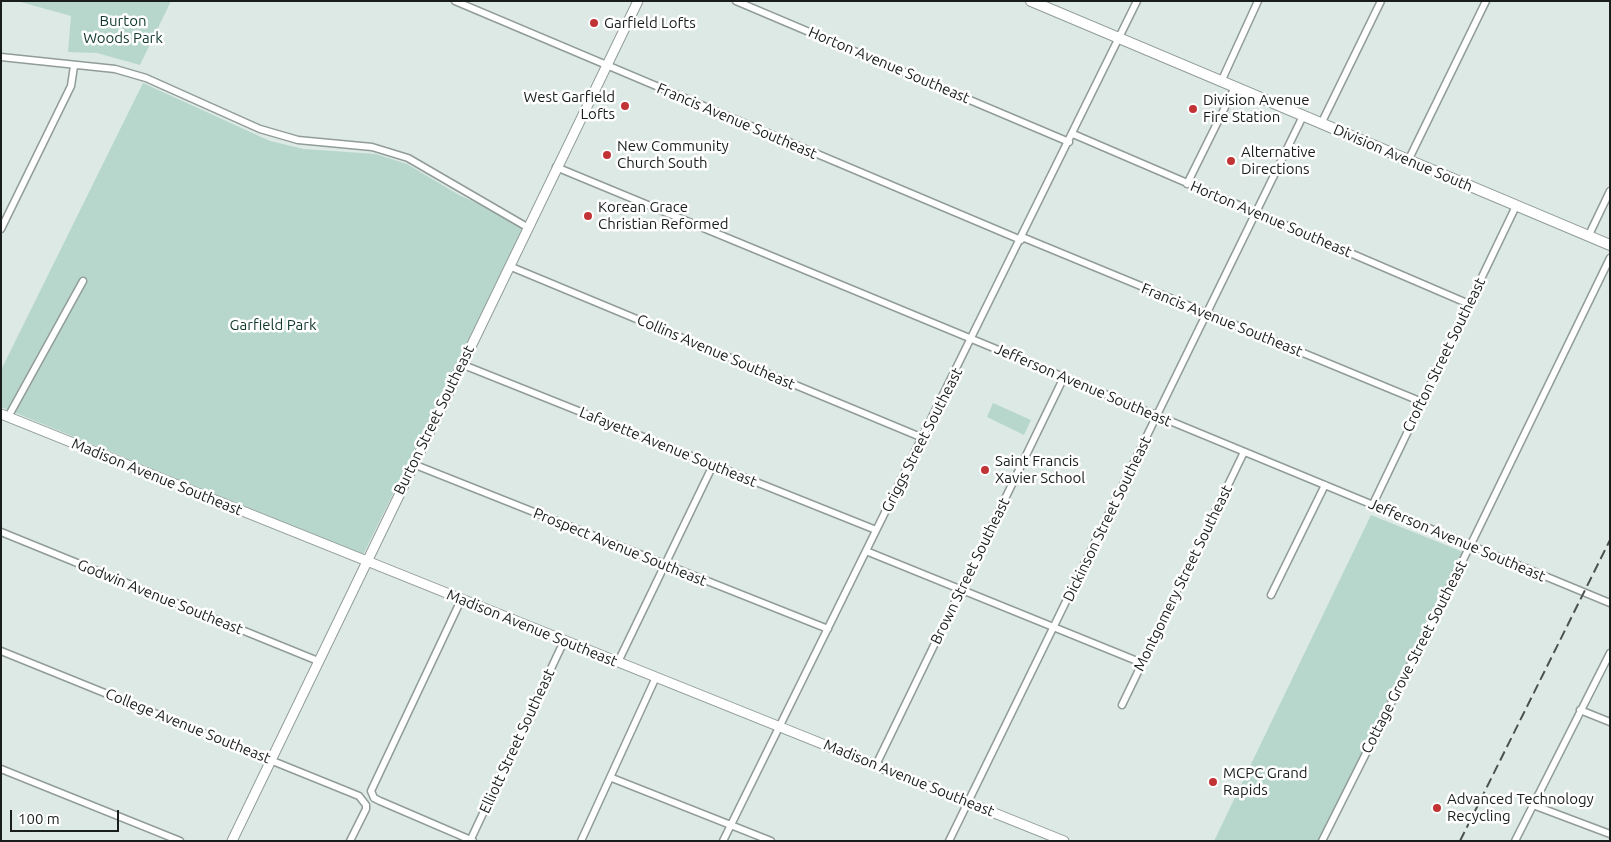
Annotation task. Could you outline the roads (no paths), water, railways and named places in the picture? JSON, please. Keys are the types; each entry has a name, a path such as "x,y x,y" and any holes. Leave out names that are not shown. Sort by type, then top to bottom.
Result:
{"main road":[{"name":"Division Avenue South","path":"1030,1 1052,5 1119,39 1610,245"}],"street":[{"name":"Francis Avenue Southeast","path":"455,1 606,66 1422,402"},
{"name":"Burton Street Southeast","path":"232,841 365,561 638,1"},
{"name":"Horton Avenue Southeast","path":"736,1 1069,142"},
{"name":"Griggs Street Southeast","path":"724,841 876,530 973,338 1137,1"},
{"path":"1221,82 1258,1"},
{"path":"1321,124 1380,1"},
{"path":"1408,161 1486,1"},
{"path":"1,57 115,69 146,78 248,125 291,138 372,147 408,158 528,227"},
{"path":"1,230 71,86 74,66"},
{"path":"1187,184 1235,87"},
{"name":"Dickinson Street Southeast","path":"949,841 1208,314 1303,116"},
{"name":"Horton Avenue Southeast","path":"1073,134 1469,304"},
{"name":"Jefferson Avenue Southeast","path":"556,167 1610,603"},
{"path":"1588,237 1610,191"},
{"name":"Crofton Street Southeast","path":"1373,504 1516,206"},
{"name":"Cottage Grove Street Southeast","path":"1322,841 1470,545 1610,258"},
{"name":"Collins Avenue Southeast","path":"509,266 923,438"},
{"path":"5,415 83,281"},
{"name":"Lafayette Avenue Southeast","path":"461,364 876,530"},
{"name":"Brown Street Southeast","path":"876,765 1064,377"},
{"name":"Madison Avenue Southeast","path":"5,415 1064,841"},
{"name":"Montgomery Street Southeast","path":"1122,705 1244,452"},
{"name":"Prospect Avenue Southeast","path":"413,464 828,629"},
{"path":"618,662 713,465"},
{"path":"1271,596 1325,485"},
{"name":"Godwin Avenue Southeast","path":"1,532 318,661"},
{"path":"866,551 1142,662"},
{"path":"461,600 372,790 378,800 471,840"},
{"name":"Elliott Street Southeast","path":"471,840 564,641"},
{"name":"College Avenue Southeast","path":"1,651 359,796 366,804 366,809 350,841"},
{"path":"1515,841 1610,654"},
{"path":"581,841 612,778 656,677"},
{"path":"1580,710 1610,722"},
{"path":"1,769 180,841"},
{"path":"612,778 771,841"},
{"path":"1534,804 1610,834"}],"railway":[{"path":"1460,841 1610,540"}],"place":[{"name":"Garfield Lofts","path":"594,23"},
{"name":"West Garfield Lofts","path":"625,106"},
{"name":"Division Avenue Fire Station","path":"1193,109"},
{"name":"New Community Church South","path":"607,155"},
{"name":"Alternative Directions","path":"1231,161"},
{"name":"Korean Grace Christian Reformed","path":"588,216"},
{"name":"Saint Francis Xavier School","path":"985,470"},
{"name":"MCPC Grand Rapids","path":"1213,782"},
{"name":"Advanced Technology Recycling","path":"1437,808"}],"park label":[{"name":"Burton Woods Park","path":"123,30"},
{"name":"Garfield Park","path":"273,325"}]}
